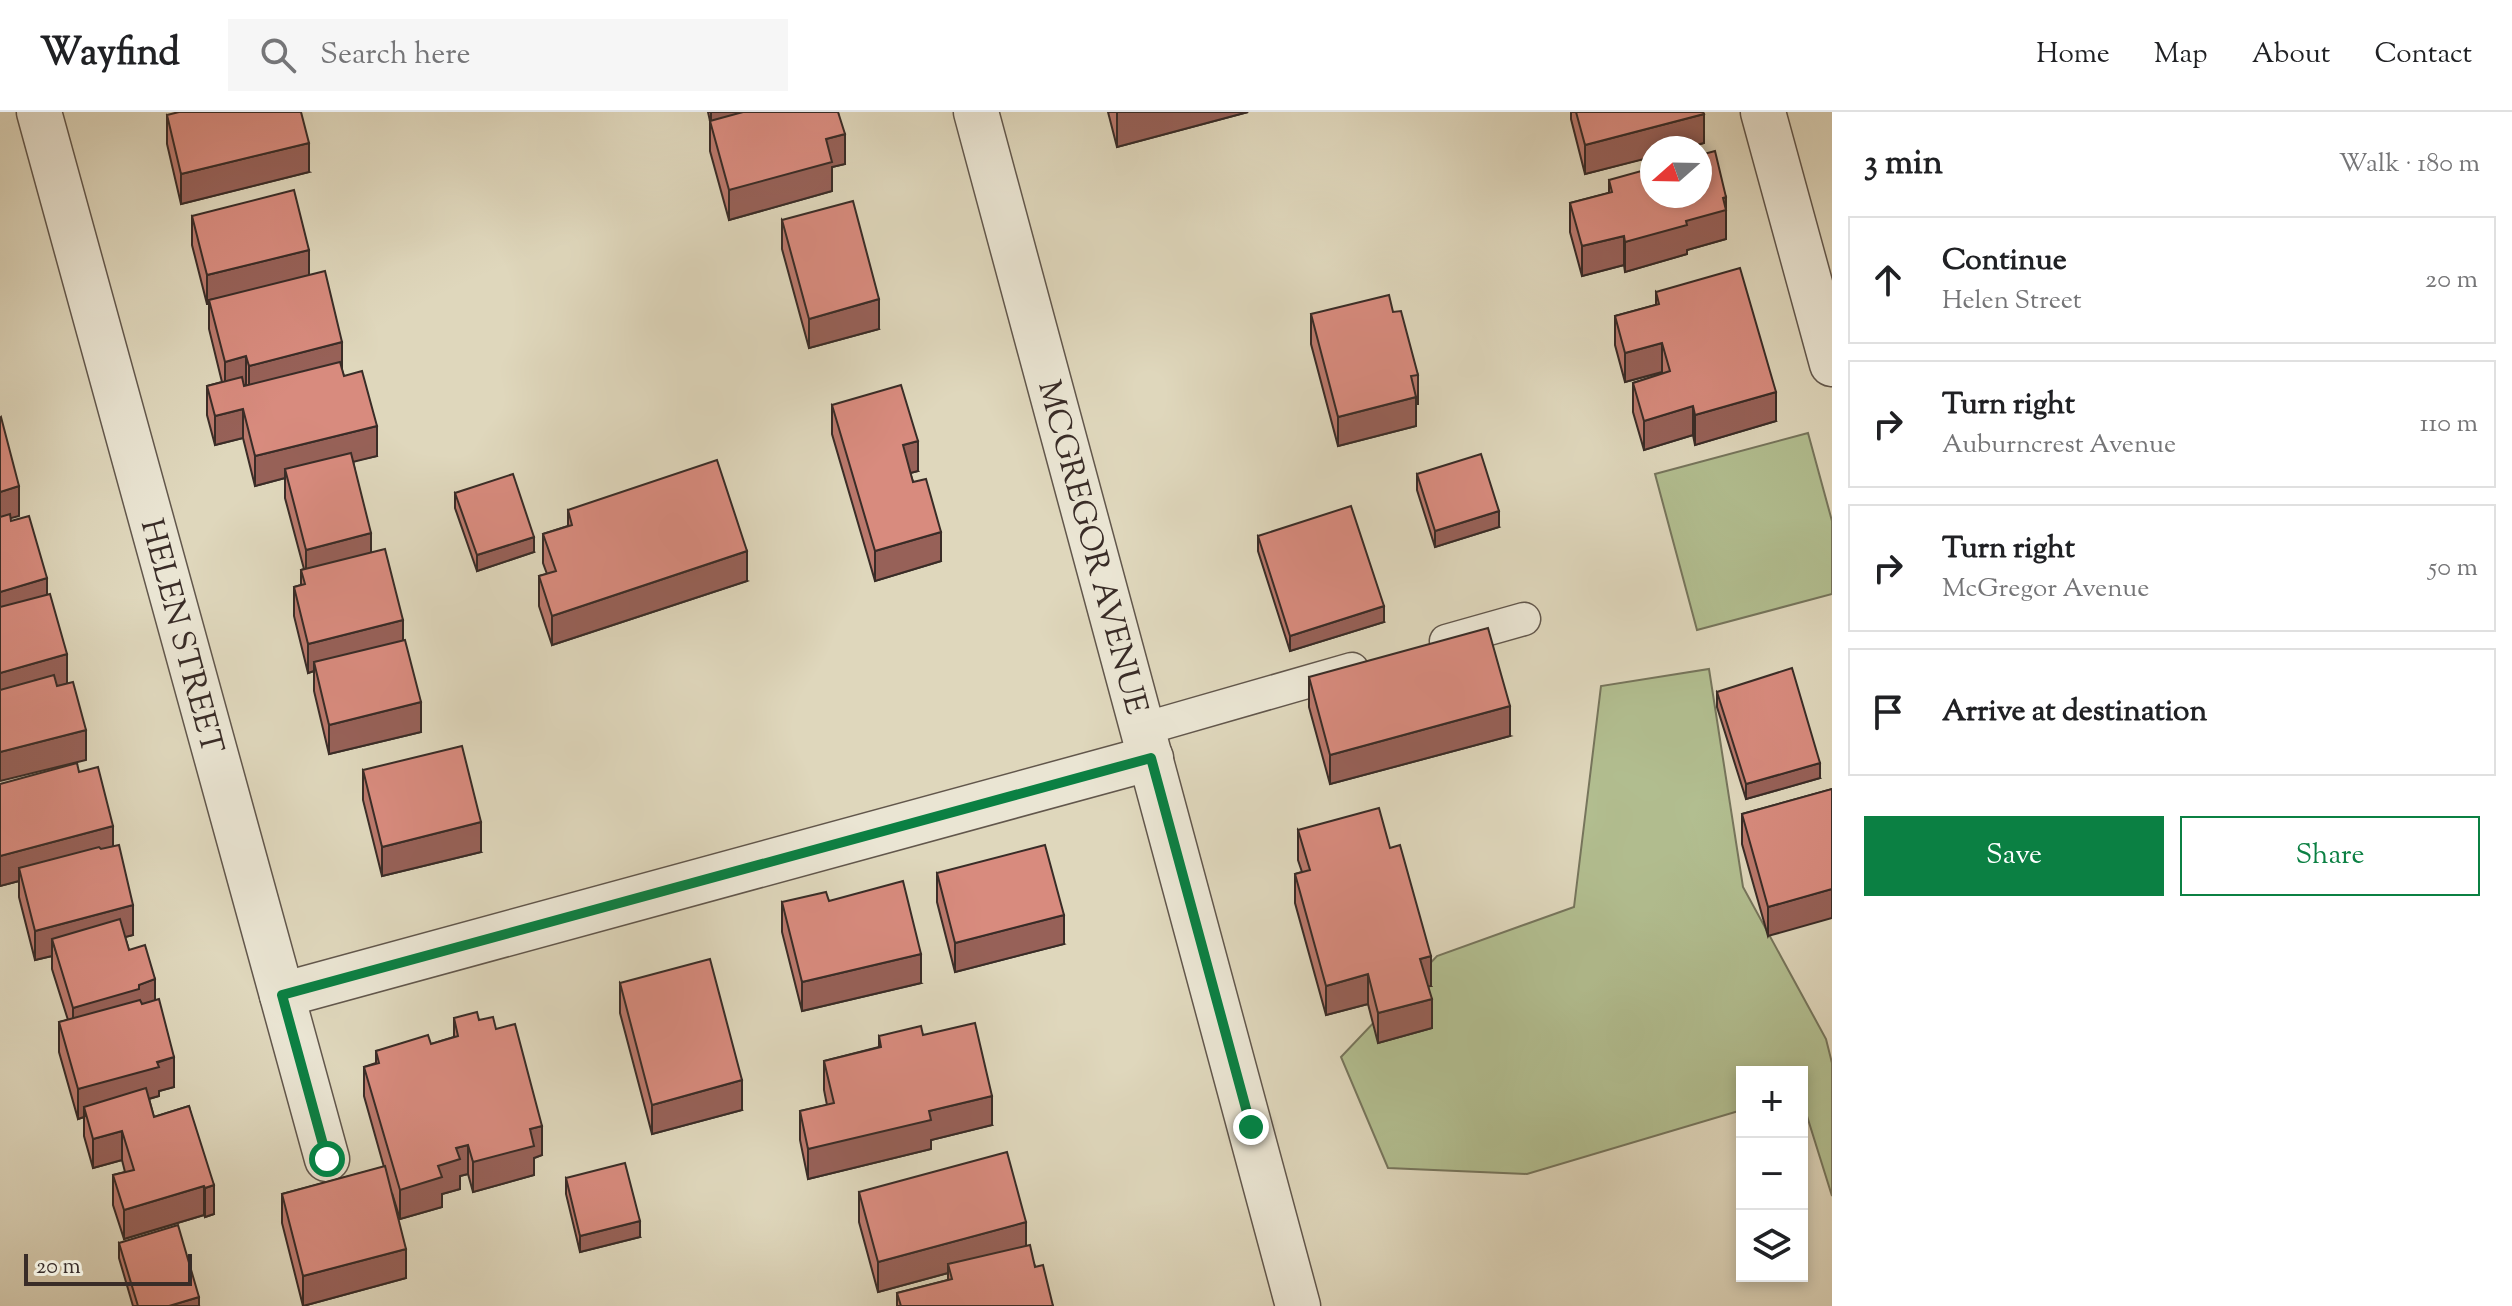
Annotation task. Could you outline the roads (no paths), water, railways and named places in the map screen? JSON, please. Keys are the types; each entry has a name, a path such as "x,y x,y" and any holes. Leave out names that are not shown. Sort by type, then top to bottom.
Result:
{"street":[{"name":"HELEN STREET","path":"39,112 327,1159"},
{"name":"MCGREGOR AVENUE","path":"976,112 1298,1306"},
{"path":"1763,112 1832,364"},
{"path":"282,995 1147,744"}],"lane":[{"path":"1419,649 1524,619"},
{"path":"1147,744 1374,662"}]}
